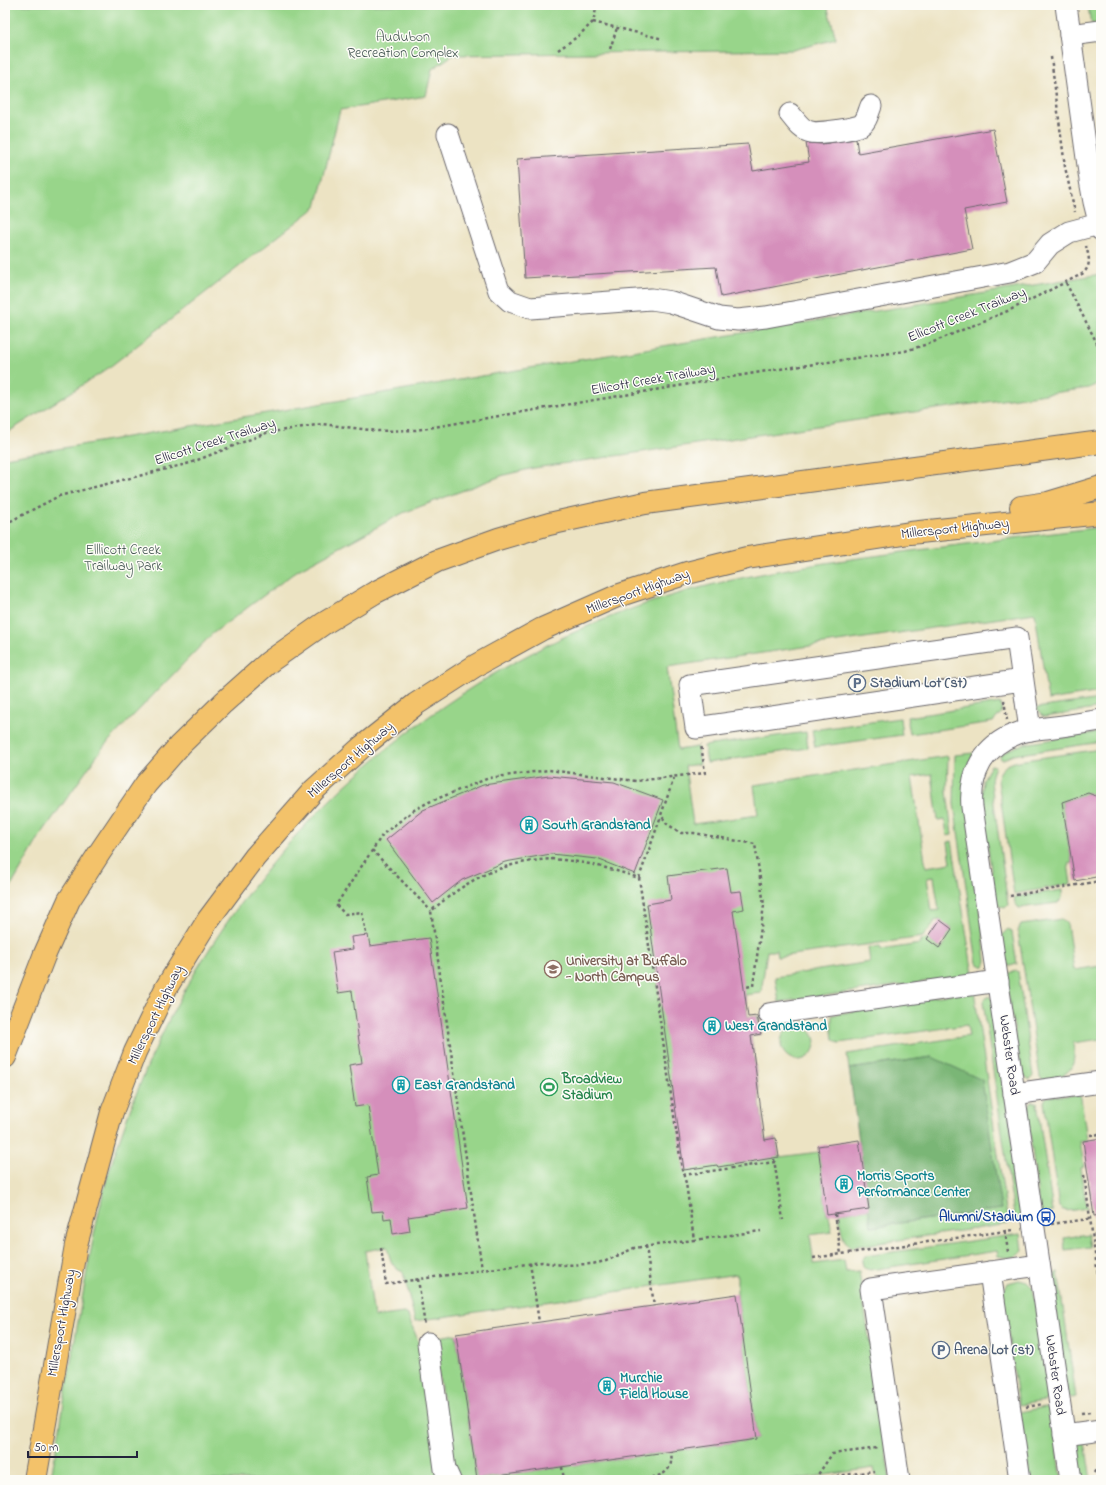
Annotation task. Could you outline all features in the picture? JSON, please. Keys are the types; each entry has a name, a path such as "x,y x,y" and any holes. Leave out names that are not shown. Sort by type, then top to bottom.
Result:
{"main road":[{"path":"5,1057 44,956 69,900 146,784 180,745 223,703 269,662 323,624 374,593 437,561 498,539 549,524 645,502 1101,442"},
{"path":"910,533 976,513 1048,503 1101,487"},
{"name":"Millersport Highway","path":"35,1480 76,1245 112,1112 135,1052 166,988 208,920 255,857 314,790 363,746 416,704 474,666 542,629 618,596 687,574 747,558 910,533 1101,513"}],"street":[{"path":"448,134 499,291 510,301 530,308 651,299 671,302 719,318 738,320 766,317 1010,272 1035,262 1050,244 1069,232 1093,227 1090,180 1066,5"},
{"path":"1070,35 1101,31"},
{"path":"790,114 801,127 810,132 852,129 860,126 866,120 871,106"},
{"path":"1023,680 698,728 696,728 690,685 1017,638 1023,680 1030,730"},
{"name":"Webster Road","path":"1071,1480 972,806 971,790 976,771 988,753 1006,738 1030,730 1101,720"},
{"path":"769,1014 998,981"},
{"path":"1014,1094 1101,1082"},
{"path":"899,1480 871,1289 1039,1265"},
{"path":"990,1272 1020,1480"},
{"path":"428,1343 445,1469 450,1480"},
{"path":"1064,1435 1101,1430"}],"path":[{"path":"558,50 577,38 593,22 597,5"},
{"path":"593,22 663,39"},
{"path":"610,49 616,28"},
{"name":"Ellicott Creek Trailway","path":"5,524 12,519 59,496 190,463 266,433 322,424 378,431 416,430 773,370 905,351 931,343 1010,310 1066,283 1087,270 1090,260 1093,227 1071,200 1065,167 1051,57"},
{"path":"1066,283 1101,351"},
{"path":"1002,683 1008,721"},
{"path":"366,933 362,912 345,914 336,905 383,834 414,810 429,802 490,778 548,770 636,781 674,778 705,773 698,728"},
{"path":"674,778 639,878 694,1240"},
{"path":"661,815 666,824 681,833 694,833 755,844 764,905 753,986 744,987"},
{"path":"372,850 431,911 482,1270"},
{"path":"431,911 465,884 506,865 529,860 575,860 639,878"},
{"path":"1010,896 1101,881"},
{"path":"1090,1135 1101,1134"},
{"path":"684,1175 775,1160 783,1220"},
{"path":"1084,1175 1101,1297"},
{"path":"835,1214 841,1254"},
{"path":"1034,1226 1090,1219"},
{"path":"813,1258 1013,1230"},
{"path":"381,1248 386,1284 530,1263 542,1262 562,1265 592,1264 606,1261 634,1248 761,1231"},
{"path":"1005,1231 1008,1253"},
{"path":"646,1246 654,1306"},
{"path":"530,1263 538,1322"},
{"path":"418,1279 428,1343"},
{"path":"815,1479 832,1454 885,1448 894,1449"},
{"path":"634,1480 658,1477 665,1473 670,1467 672,1460 671,1451"},
{"path":"1094,1473 1101,1461"},
{"path":"562,1467 564,1480"},
{"path":"807,1480 874,1471"}],"green space":[{"name":"Audubon Recreation Complex","path":"5,5 827,5 836,39 793,50 453,55 432,69 426,96 340,110 316,207 103,372 5,434"},
{"path":"1088,5 1101,5 1101,23 1092,24"},
{"name":"Elllicott Creek Trailway Park","path":"1101,274 1101,382 1089,388 885,416 534,468 504,475 403,513 298,570 212,634 104,746 40,836 5,897 5,458 499,373"},
{"path":"1101,527 1101,692 1048,700 1035,613 667,667 678,750 697,747 700,764 685,766 693,824 758,815 754,785 948,756 947,791 952,835 947,836 945,820 938,821 932,774 912,777 926,867 951,863 948,842 952,841 973,975 779,1002 775,977 870,962 868,948 880,946 881,950 920,944 920,940 927,939 941,949 946,942 944,940 952,929 940,920 934,921 923,937 777,957 776,950 767,951 761,993 745,995 748,1017 759,1016 761,1034 751,1036 765,1140 776,1138 779,1157 819,1152 827,1215 829,1215 832,1232 810,1235 814,1264 844,1260 846,1272 859,1271 890,1480 880,1480 875,1474 874,1468 791,1480 461,1480 453,1465 433,1338 456,1334 477,1479 757,1439 737,1294 737,1274 415,1321 403,1272 393,1265 387,1247 365,1251 374,1317 404,1313 408,1316 419,1343 439,1480 50,1480 58,1442 89,1260 102,1196 131,1106 153,1054 177,1004 205,956 249,892 299,832 354,777 414,728 478,684 546,646 617,614 691,590 770,572 823,563","holes":["934,877 939,910 932,911 927,878"]},
{"path":"1101,699 1101,708 1045,717 1041,715 1036,708"},
{"path":"1000,703 1002,712 993,722 910,734 907,717"},
{"path":"900,718 902,735 815,747 812,730"},
{"path":"806,732 808,748 707,763 704,746"},
{"path":"1101,732 1101,742 1013,755 1001,760 1000,755 1023,744"},
{"path":"1101,749 1101,798 1088,793 1062,802 1072,863 1068,864 1071,884 1014,894 998,780 1000,772 1007,765 1018,761"},
{"path":"974,753 965,774 986,961 984,967 977,963 954,804 955,755"},
{"path":"991,765 995,766 991,782 1008,905 1005,908 999,906 996,902 981,801 983,780"},
{"path":"1062,890 1062,898 1058,903 1019,908 1015,903 1014,897"},
{"path":"1061,919 1067,924 1074,970 1101,966 1101,1039 1073,1043 1074,1060 1069,1070 1065,1074 1043,1080 1040,1077 1018,931 1021,925"},
{"path":"1008,929 1012,932 1017,964 1010,966 1004,963 1002,945 1003,936"},
{"path":"1018,971 1033,1076 1030,1080 1022,1074 1005,976 1011,972"},
{"path":"974,990 1008,1224 851,1247 847,1244 843,1236 839,1213 869,1209 871,1227 1001,1209 932,1057 849,1069 847,1054 969,1036 967,1025 839,1043 833,1039 832,1031 832,1015"},
{"path":"989,996 992,999 1024,1217 1018,1222 1015,1222 983,1001"},
{"path":"795,1026 801,1026 805,1027 812,1033 815,1043 814,1050 808,1057 801,1060 795,1060 791,1059 784,1053 781,1046 781,1040 782,1036 788,1029"},
{"path":"932,1057 982,1080 1001,1209 871,1227 849,1069"},
{"path":"1079,1095 1081,1098 1087,1140 1080,1141 1084,1167 1080,1168 1087,1208 1068,1211 1059,1207 1044,1102 1046,1097"},
{"path":"1032,1101 1037,1103 1053,1212 1040,1214 1027,1109"},
{"path":"1020,1234 1022,1251 1014,1257 998,1256 997,1251 870,1270 864,1268 862,1262 862,1259 865,1256"},
{"path":"1088,1234 1090,1247 1065,1250 1064,1238"},
{"path":"1057,1272 1076,1397 1072,1398 1067,1395 1051,1278"},
{"path":"1019,1280 1027,1282 1033,1288 1050,1398 1044,1401 1019,1405 1002,1293 1008,1283"},
{"path":"1045,1407 1052,1409 1062,1480 1030,1480 1020,1412"},
{"path":"1084,1441 1091,1480 1079,1480 1075,1445"}],"building":[{"path":"993,129 1007,202 964,210 972,249 721,297 716,267 525,278 517,159 748,144 753,171 809,162 806,143 822,144 856,139 858,153"},
{"name":"South Grandstand","path":"549,776 614,782 663,800 635,874 597,859 551,854 505,862 462,880 433,903 386,840 423,810 483,785"},
{"path":"1088,793 1101,798 1101,876 1075,881 1062,802"},
{"name":"West Grandstand","path":"727,868 731,892 741,891 744,909 733,911 748,1017 757,1016 761,1034 751,1036 765,1140 776,1138 779,1157 718,1167 717,1165 684,1170 647,904 671,900 668,876"},
{"path":"940,920 952,929 939,948 927,939"},
{"name":"East Grandstand","path":"368,935 370,946 429,938 468,1208 408,1217 410,1231 393,1234 391,1218 384,1219 383,1211 372,1212 367,1177 378,1175 368,1105 355,1107 349,1065 362,1063 352,991 338,993 332,952 353,949 351,937"},
{"path":"1101,1138 1101,1215 1094,1216 1083,1141"},
{"name":"Morris Sports Performance Center","path":"859,1140 869,1209 827,1215 818,1146"},
{"name":"Murchie Field House","path":"737,1294 757,1439 477,1479 456,1334"}],"place":[{"name":"Stadium Lot (st)","path":"857,683"},
{"name":"South Grandstand","path":"529,825"},
{"name":"University at Buffalo - North Campus","path":"553,969"},
{"name":"West Grandstand","path":"712,1026"},
{"name":"East Grandstand","path":"401,1085"},
{"name":"Broadview Stadium","path":"549,1087"},
{"name":"Morris Sports Performance Center","path":"844,1184"},
{"name":"Alumni/Stadium","path":"1046,1217"},
{"name":"Arena Lot (st)","path":"941,1350"},
{"name":"Murchie Field House","path":"607,1386"}]}
